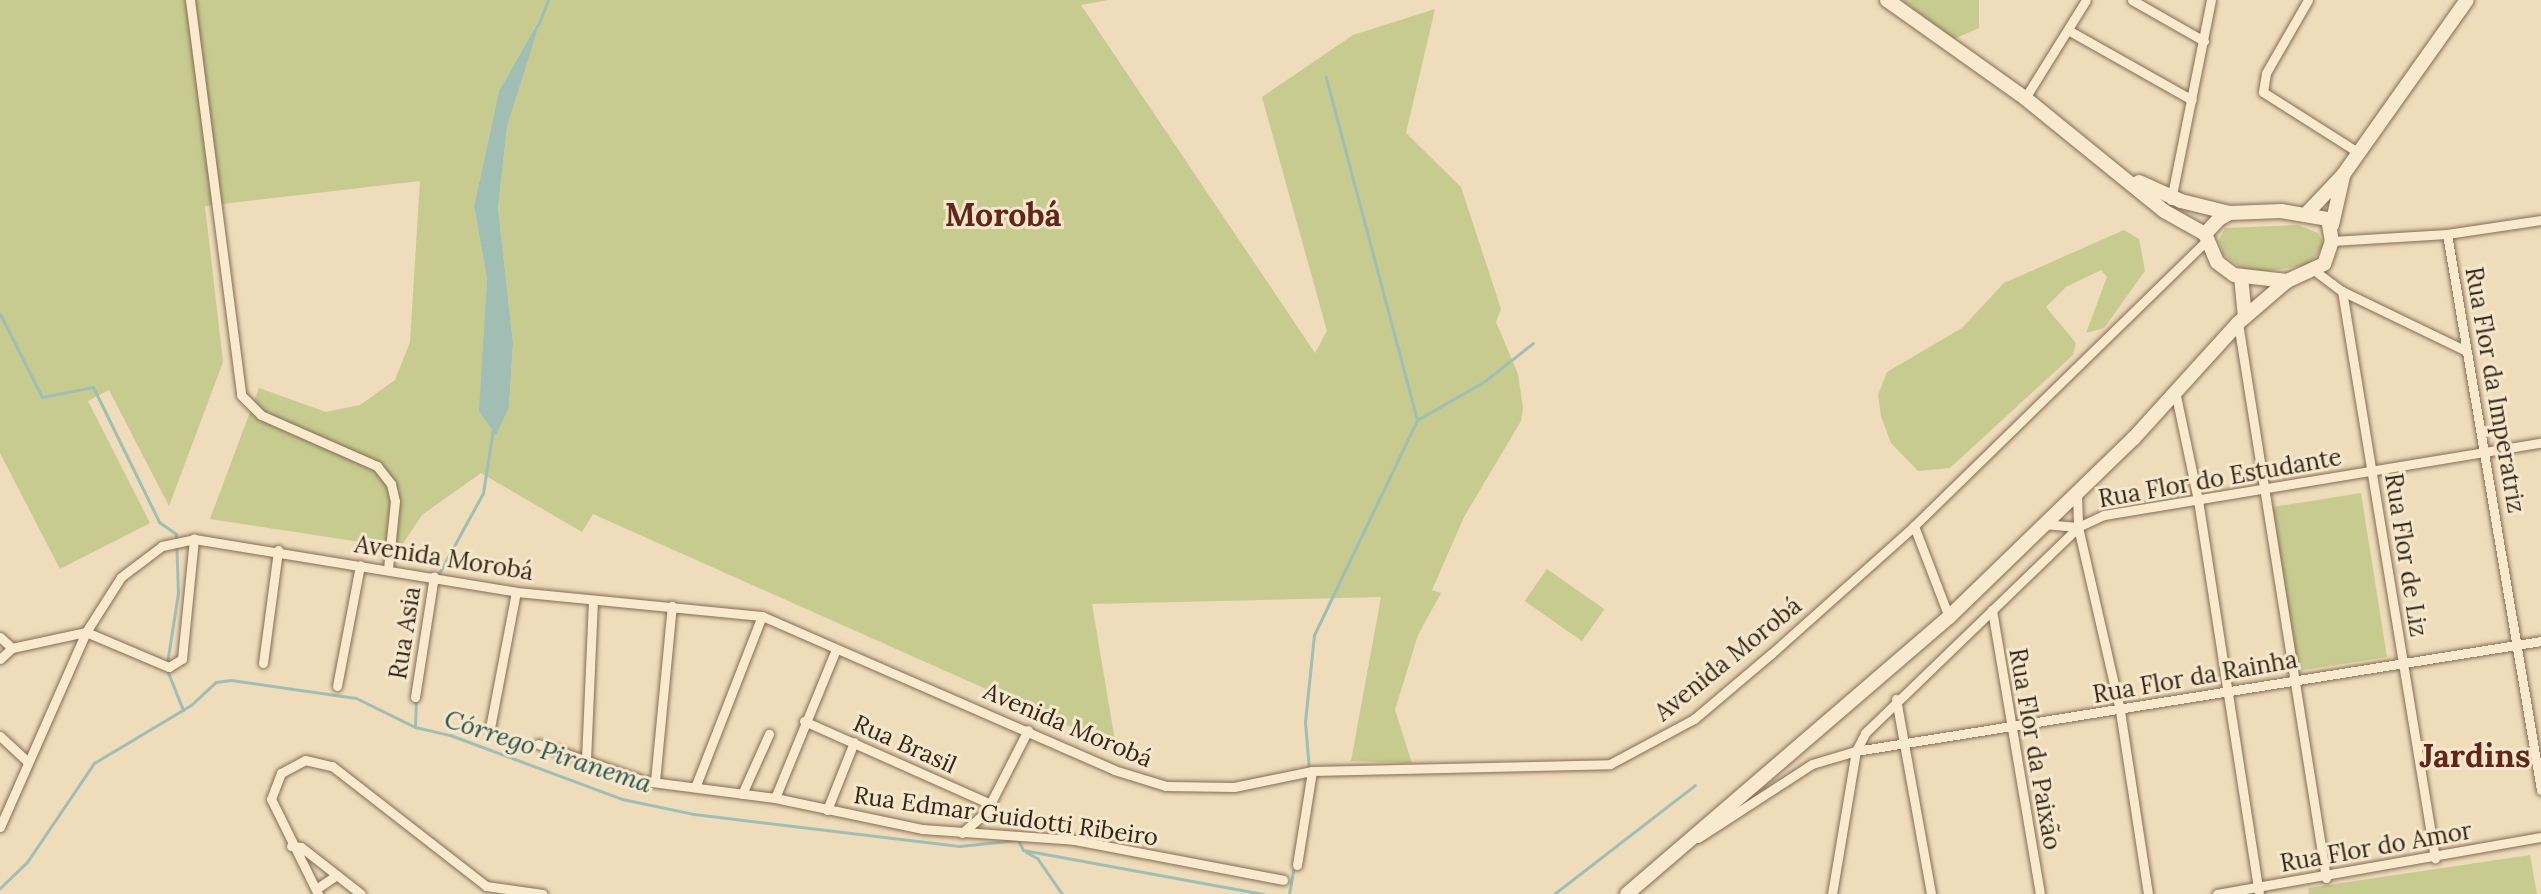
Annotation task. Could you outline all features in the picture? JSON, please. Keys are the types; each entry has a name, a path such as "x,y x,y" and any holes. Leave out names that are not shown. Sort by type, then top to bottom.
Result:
{"main road":[{"path":"1887,0 2025,98 2121,174 2169,204 2205,238 2217,262 2241,277 2287,281"},
{"path":"2308,212 2343,175 2467,0"},
{"path":"1627,894 1949,617 2077,494 2241,320 2287,281 2315,271 2330,254 2332,225 2343,175"},
{"path":"2169,204 2230,213 2308,212 2324,215 2332,225"},
{"path":"2205,238 2230,213"},
{"path":"2241,277 2241,320"}],"street":[{"path":"190,0 241,395 261,415 377,466 391,484 395,501 388,569"},
{"path":"2025,98 2086,0"},
{"path":"2132,0 2204,41"},
{"path":"2169,204 2211,0"},
{"path":"2308,0 2266,73 2263,92 2270,100 2359,153"},
{"path":"2068,30 2192,100"},
{"path":"2332,241 2447,234 2541,220"},
{"name":"Rua Flor da Imperatriz","path":"2447,234 2466,351 2487,452 2541,790"},
{"name":"Avenida Morobá","path":"0,827 4,803 28,762 86,632 121,577 162,546 194,539 278,550 516,592 593,602 672,606 762,616 1114,770 1166,786 1234,787 1312,771 1610,764 1694,719 1914,526 2205,238"},
{"path":"2315,271 2342,291 2466,351"},
{"name":"Rua Flor de Liz","path":"2342,291 2435,858"},
{"path":"2241,320 2263,489 2326,878"},
{"path":"2175,391 2198,500 2258,890"},
{"name":"Rua Flor do Estudante","path":"1832,894 1856,751 1865,733 1896,699 2078,527 2104,515 2541,443"},
{"path":"2077,494 2078,527 2120,711 2148,894"},
{"path":"2043,524 2078,527"},
{"path":"1914,526 1949,617"},
{"path":"0,659 12,648 86,632 169,667 182,659 194,539"},
{"path":"263,663 278,550"},
{"path":"337,686 360,565"},
{"name":"Rua Asia","path":"415,697 434,576"},
{"path":"490,728 516,592"},
{"path":"586,760 593,602"},
{"path":"655,781 672,606"},
{"name":"Rua Flor da Paixão","path":"1992,610 2040,894"},
{"path":"696,785 762,616"},
{"path":"0,637 12,648"},
{"name":"Rua Flor da Rainha","path":"1690,840 1719,827 1812,764 1856,751 2541,641"},
{"path":"775,798 836,649"},
{"path":"1896,699 1931,894"},
{"name":"Rua Brasil","path":"804,721 990,804"},
{"path":"962,833 990,804 1028,730"},
{"path":"742,794 769,734"},
{"path":"0,736 28,762"},
{"path":"827,810 854,742"},
{"name":"Rua Edmar Guidotti Ribeiro","path":"538,744 655,781 775,798 962,833 1074,840 1283,880"},
{"path":"337,875 317,892 272,806 273,785 292,764 320,760 496,892 542,894"},
{"path":"1297,865 1312,771"},
{"name":"Rua Flor do Amor","path":"2217,894 2258,890 2541,837"},
{"path":"291,846 301,847 361,894"}],"green space":[{"path":"0,0 1108,0 1081,5 1315,353 1327,331 1262,97 1353,35 1435,9 1406,133 1461,187 1501,309 1496,322 1518,374 1523,408 1521,421 1464,517 1432,590 1441,593 1418,635 1395,710 1412,763 1351,761 1381,597 1092,604 1116,747 593,514 582,532 481,473 422,515 400,548 210,519 259,388 326,412 360,405 395,380 410,342 420,181 205,206 223,362 169,506 109,390 88,401 150,523 60,569 0,453","holes":["540,18 507,127 498,208 513,343 509,407 485,341 487,279 474,206 499,91"]},
{"path":"1902,0 1979,0 1979,28 1954,39"},
{"path":"2298,225 2318,233 2324,245 2309,265 2260,272 2240,267 2223,254 2219,240 2225,228"},
{"path":"2124,230 2139,239 2145,271 2104,328 2086,333 2107,277 2101,270 2066,287 2046,307 2076,343 2073,355 1950,468 1918,471 1891,443 1881,416 1878,395 1887,372 1962,328 2004,283"},
{"path":"2361,493 2387,657 2298,671 2272,507"},
{"path":"1547,569 1604,609 1582,641 1525,601"},
{"path":"2530,855 2537,894 2309,894 2308,888"}],"water":[{"path":"542,15 507,127 498,208 513,343 509,407 496,435 479,411 487,279 474,206 499,91"}],"waterway":[{"path":"538,25 548,0"},
{"path":"1309,769 1305,722 1314,635 1417,420 1326,77"},
{"path":"0,314 42,397 93,387 159,522 176,534 178,593 167,663"},
{"path":"1417,420 1485,381 1533,343"},
{"path":"437,577 483,493 493,429"},
{"path":"167,670 183,710"},
{"name":"Córrego Piranema","path":"0,888 27,862 94,763 191,705 216,682 231,680 356,698 415,727 450,735 622,799 694,814 959,846 1018,840 1023,850"},
{"path":"415,727 416,699"},
{"path":"1554,894 1695,785"},
{"name":"Córrego Piranema","path":"1023,850 1263,894"},
{"path":"1026,852 1037,858 1062,894"},
{"path":"1289,894 1294,867"}],"district":[{"name":"Morobá","path":"1003,215"},
{"name":"Jardins","path":"2475,756"}]}
